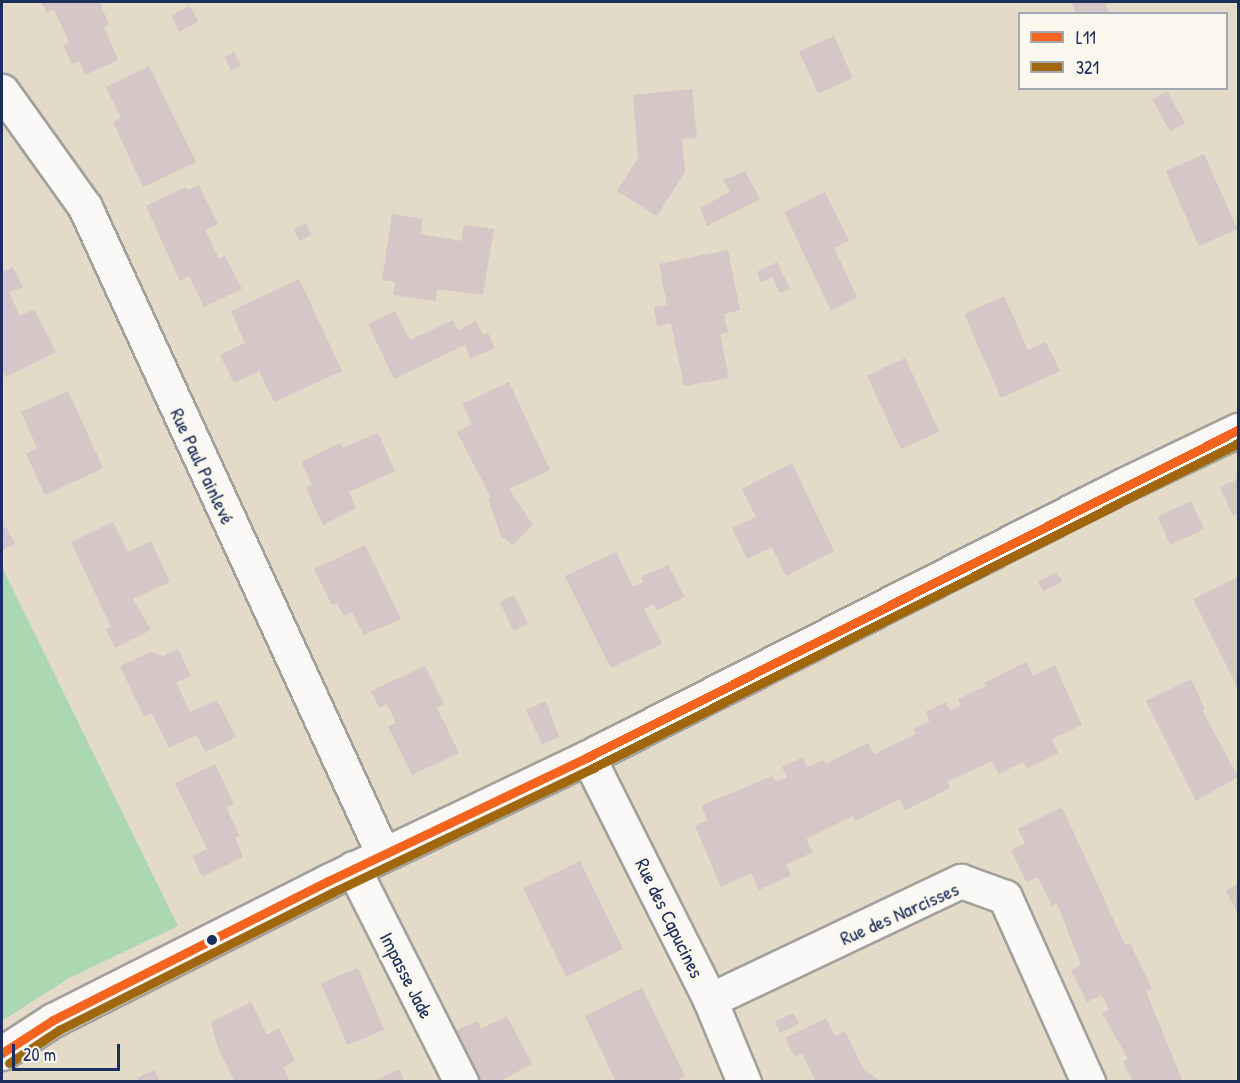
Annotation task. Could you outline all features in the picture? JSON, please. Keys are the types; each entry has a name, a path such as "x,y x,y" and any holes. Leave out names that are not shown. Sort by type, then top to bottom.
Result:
{"street":[{"name":"Rue Paul Painlevé","path":"2,91 85,207 383,854"},
{"path":"2,1053 53,1020 353,868 588,757 1121,486 1239,430"},
{"name":"Rue des Capucines","path":"588,757 710,1000 744,1082"},
{"name":"Impasse Jade","path":"353,868 461,1082"},
{"name":"Rue des Narcisses","path":"710,1000 961,881 1005,897 1088,1082"}],"green space":[{"path":"2,567 178,926 69,978 2,1021"}],"building":[{"path":"41,2 99,2 109,24 104,27 118,60 85,75 79,61 72,64 63,45 69,42 54,9 47,13"},
{"path":"1071,2 1111,2 1105,4 1109,12 1075,12"},
{"path":"190,6 198,22 179,32 171,16"},
{"path":"834,36 853,78 818,93 799,51"},
{"path":"234,52 241,65 231,70 224,57"},
{"path":"149,66 196,162 143,187 113,122 121,118 106,87"},
{"path":"692,89 697,138 682,139 685,172 657,216 617,191 638,158 633,95"},
{"path":"1167,91 1185,123 1170,132 1152,99"},
{"path":"1204,154 1237,229 1199,246 1166,171"},
{"path":"745,171 760,199 707,226 700,208 730,192 723,180"},
{"path":"199,185 218,224 205,230 219,259 225,256 242,289 204,307 189,276 180,281 146,206 186,187 188,190"},
{"path":"825,192 849,241 834,248 857,297 831,311 784,212"},
{"path":"392,214 423,219 420,234 461,241 464,225 494,229 483,295 437,289 436,301 393,295 395,282 382,280"},
{"path":"305,223 311,234 300,241 294,229"},
{"path":"728,250 740,310 724,314 728,332 720,334 729,378 684,386 671,323 657,326 654,307 667,305 659,264"},
{"path":"777,262 790,289 780,293 772,277 761,282 757,272"},
{"path":"13,267 23,287 9,292 20,316 34,309 56,352 6,377 2,367 2,273"},
{"path":"299,279 342,371 274,402 259,371 234,383 220,355 245,343 231,311"},
{"path":"1004,296 1028,350 1046,342 1060,371 1001,398 964,314"},
{"path":"395,311 410,340 453,320 458,330 476,321 483,335 488,333 495,348 470,359 465,345 394,379 368,324"},
{"path":"905,358 939,431 901,449 867,376"},
{"path":"509,382 550,470 509,489 533,525 513,545 501,536 488,499 491,498 457,432 472,424 462,404"},
{"path":"68,391 103,468 45,495 26,454 37,448 21,412"},
{"path":"378,433 395,471 349,492 356,508 323,525 306,488 312,485 301,462 340,443 342,448"},
{"path":"792,463 834,551 786,576 772,547 747,559 732,528 756,517 742,489"},
{"path":"1238,479 1238,513 1233,516 1220,487"},
{"path":"1191,501 1204,529 1171,545 1157,517"},
{"path":"113,522 128,552 151,541 170,582 133,599 151,630 115,648 106,629 111,627 71,542"},
{"path":"6,527 15,544 2,550 2,529"},
{"path":"365,545 401,619 364,635 352,612 344,616 337,603 332,605 314,569"},
{"path":"616,552 633,587 643,582 641,577 668,565 685,597 657,610 654,604 644,609 662,644 611,668 565,576"},
{"path":"1057,572 1062,582 1043,591 1038,582"},
{"path":"1238,577 1238,686 1237,687 1193,599"},
{"path":"514,595 528,624 514,631 500,602"},
{"path":"178,649 191,676 176,682 190,712 217,700 236,737 205,752 197,735 169,748 152,713 144,717 120,666 151,652 163,656"},
{"path":"1026,662 1033,676 1055,665 1082,725 1052,739 1058,753 1027,769 1023,762 999,774 992,761 947,782 950,788 905,810 900,799 855,821 853,816 806,839 813,852 786,865 791,875 759,890 751,873 721,887 695,826 708,820 701,806 772,776 776,782 787,777 782,767 803,757 807,767 823,760 826,764 868,743 874,754 916,734 914,729 930,721 925,712 946,702 950,711 961,706 958,699 986,686 984,683"},
{"path":"425,666 444,704 437,708 459,753 412,775 388,726 396,723 387,704 379,708 371,691"},
{"path":"1191,679 1205,709 1202,710 1238,777 1196,801 1146,701"},
{"path":"546,701 559,737 542,744 526,710"},
{"path":"215,764 234,804 226,807 240,836 235,837 243,857 202,877 192,856 207,849 175,783"},
{"path":"1062,807 1125,945 1130,943 1152,989 1146,991 1183,1082 1129,1082 1132,1080 1123,1062 1128,1059 1102,1013 1109,1010 1102,995 1087,1002 1071,970 1081,965 1057,903 1052,906 1038,877 1026,882 1011,850 1025,843 1018,829"},
{"path":"580,861 623,949 566,977 523,889"},
{"path":"1238,884 1238,914 1226,891"},
{"path":"358,968 384,1030 347,1045 321,984"},
{"path":"642,988 685,1076 673,1082 616,1082 585,1016"},
{"path":"251,1002 267,1035 279,1028 295,1061 283,1067 290,1082 235,1082 218,1048 211,1022"},
{"path":"794,1013 799,1024 780,1033 775,1022"},
{"path":"507,1016 532,1064 498,1082 477,1082 453,1032 477,1021 481,1029"},
{"path":"826,1018 835,1036 845,1031 864,1070 881,1082 816,1082 802,1053 795,1057 785,1038"},
{"path":"399,1069 405,1082 373,1082"},
{"path":"154,1070 160,1082 139,1082 137,1078"}],"transit line":[{"name":"L11","path":"2,1053 53,1020 328,881 588,757 1238,430"},
{"name":"321","path":"9,1063 59,1030 333,892 593,768 1238,443"}]}
